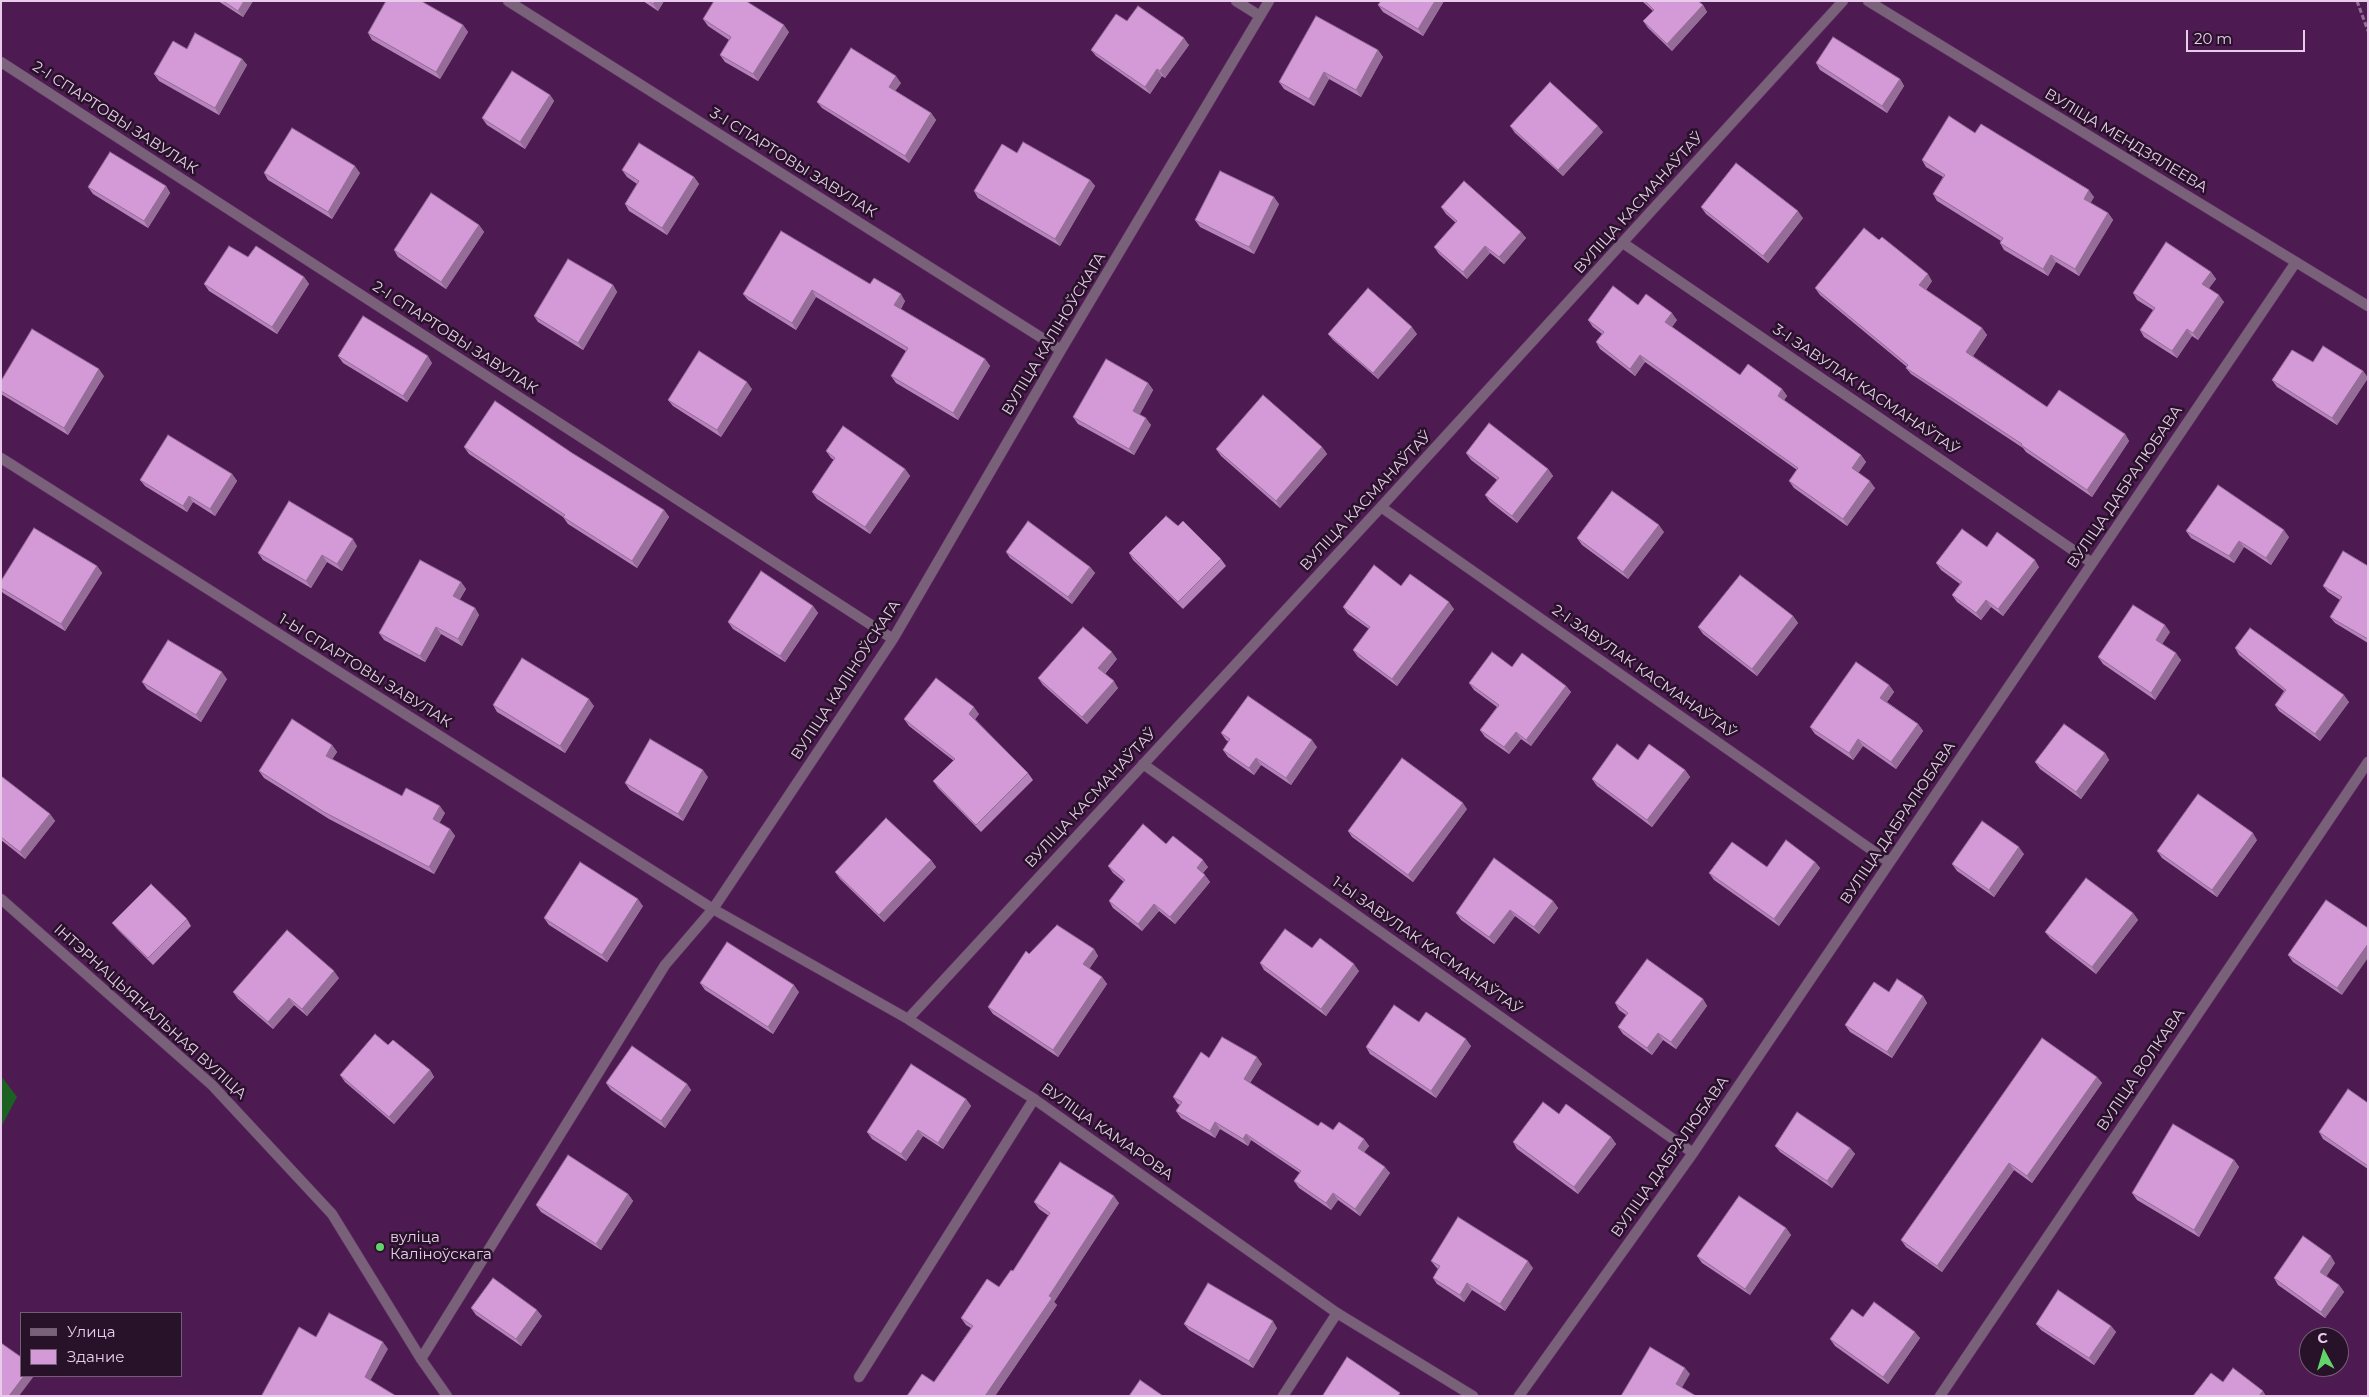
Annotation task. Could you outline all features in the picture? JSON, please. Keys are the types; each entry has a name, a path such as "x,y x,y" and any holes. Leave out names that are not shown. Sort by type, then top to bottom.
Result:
{"street":[{"name":"3-І СПАРТОВЫ ЗАВУЛАК","path":"508,1 1062,350"},
{"path":"1236,1 1260,16"},
{"name":"ВУЛІЦА КАЛІНОЎСКАГА","path":"421,1359 665,965 712,909 893,639 1062,350 1270,1"},
{"name":"ВУЛІЦА КАСМАНАЎТАЎ","path":"908,1019 1381,507 1843,1"},
{"name":"ВУЛІЦА МЕНДЗЯЛЕЕВА","path":"1868,1 2368,306"},
{"name":"2-І СПАРТОВЫ ЗАВУЛАК","path":"1,62 893,639"},
{"name":"3-І ЗАВУЛАК КАСМАНАЎТАЎ","path":"1623,243 2092,563"},
{"name":"ВУЛІЦА ДАБРАЛЮБАВА","path":"1519,1396 1693,1153 2296,262"},
{"name":"1-Ы СПАРТОВЫ ЗАВУЛАК","path":"1,458 712,909"},
{"name":"2-І ЗАВУЛАК КАСМАНАЎТАЎ","path":"1381,507 1889,862"},
{"name":"ВУЛІЦА ВОЛКАВА","path":"1940,1396 2368,762"},
{"name":"1-Ы ЗАВУЛАК КАСМАНАЎТАЎ","path":"1143,764 1693,1153"},
{"name":"ІНТЭРНАЦЫЯНАЛЬНАЯ ВУЛІЦА","path":"1,899 212,1085 332,1214 421,1359 447,1396"},
{"name":"ВУЛІЦА КАМАРОВА","path":"712,909 908,1019 1034,1099 1337,1313 1473,1396"},
{"path":"859,1377 1034,1099"},
{"path":"1282,1396 1337,1313"}],"path":[{"path":"2356,1 2368,31"}],"green space":[{"path":"1,1076 17,1097 1,1127"}],"building":[{"path":"223,1 244,1 238,11"},
{"path":"386,1 421,1 463,25 436,72 368,33"},
{"path":"714,1 746,1 784,25 753,74 720,55 731,37 703,19"},
{"path":"1381,1 1435,1 1418,29 1378,5"},
{"path":"1645,1 1698,1 1703,5 1667,44 1643,21 1654,10"},
{"path":"1138,6 1184,38 1160,71 1157,69 1145,87 1091,50 1116,14 1127,21"},
{"path":"1316,16 1378,50 1356,90 1324,72 1309,99 1279,82"},
{"path":"195,33 242,59 215,108 154,74 173,41 187,49"},
{"path":"1833,37 1900,79 1882,106 1816,63"},
{"path":"851,48 896,76 889,87 931,113 905,156 817,102"},
{"path":"512,71 550,95 520,142 482,118"},
{"path":"1550,82 1598,126 1558,170 1510,126"},
{"path":"1949,116 1975,133 1981,124 2089,190 2084,199 2108,213 2075,269 2051,255 2043,269 2000,243 2003,238 1933,194 1945,175 1922,160"},
{"path":"292,128 355,166 328,212 264,173"},
{"path":"1023,142 1090,180 1055,239 974,191 1002,144 1017,153"},
{"path":"639,143 694,177 662,228 625,204 639,181 622,170"},
{"path":"110,152 166,186 144,221 88,187"},
{"path":"1736,163 1798,211 1763,256 1701,207"},
{"path":"1220,171 1274,197 1249,247 1195,220"},
{"path":"1464,181 1521,232 1499,257 1485,246 1463,272 1434,247 1457,221 1441,207"},
{"path":"431,193 479,225 441,282 394,250"},
{"path":"1864,228 1879,240 1882,237 1928,274 1919,285 1982,328 1966,352 2047,407 2059,390 2125,434 2087,490 2022,444 1906,368 1908,365 1815,288"},
{"path":"781,231 870,284 874,278 901,294 894,305 985,359 953,413 891,376 908,348 812,290 792,323 743,294"},
{"path":"2166,242 2211,272 2202,284 2219,295 2193,333 2187,329 2172,351 2140,330 2155,308 2133,293"},
{"path":"229,246 248,257 256,246 304,277 272,327 204,284"},
{"path":"568,259 613,285 578,343 534,316"},
{"path":"1613,286 1638,305 1646,294 1672,313 1665,322 1740,375 1748,364 1782,389 1778,396 1861,455 1852,468 1870,481 1843,519 1789,481 1798,468 1640,355 1630,369 1596,342 1604,332 1588,320"},
{"path":"1368,288 1412,327 1373,373 1328,334"},
{"path":"363,316 428,356 403,396 338,356"},
{"path":"32,329 99,369 64,428 1,391 1,381"},
{"path":"2323,346 2363,371 2332,418 2272,380 2292,350 2313,362"},
{"path":"699,351 747,382 717,430 668,400"},
{"path":"1106,359 1148,383 1133,411 1146,418 1129,449 1073,417"},
{"path":"1263,395 1322,447 1276,501 1216,449"},
{"path":"495,401 572,453 664,510 632,561 563,517 565,515 464,447"},
{"path":"1489,423 1548,469 1512,516 1485,495 1499,478 1466,453"},
{"path":"843,426 905,469 865,527 812,492 835,458 826,451"},
{"path":"168,435 232,474 210,509 189,496 183,506 140,480"},
{"path":"2218,485 2284,530 2266,558 2239,541 2229,556 2186,531"},
{"path":"1612,491 1659,525 1623,572 1577,538"},
{"path":"289,501 353,539 337,564 322,555 306,581 258,553"},
{"path":"1166,516 1178,526 1183,521 1221,559 1178,602 1129,553"},
{"path":"1028,521 1090,567 1068,597 1006,552"},
{"path":"34,528 97,566 61,624 1,588 1,581"},
{"path":"1962,529 1987,547 1997,532 2035,560 1998,609 1986,600 1976,613 1952,595 1962,582 1936,563"},
{"path":"2343,551 2368,566 2368,639 2330,617 2342,597 2323,586"},
{"path":"420,560 461,582 453,596 475,608 458,639 436,627 420,656 379,633"},
{"path":"1374,565 1401,586 1410,574 1449,602 1392,679 1353,650 1370,627 1343,607"},
{"path":"761,571 813,606 780,656 728,622"},
{"path":"1740,575 1793,616 1752,669 1698,627"},
{"path":"2133,605 2165,625 2156,640 2176,653 2151,693 2098,657"},
{"path":"1083,627 1112,652 1098,668 1114,681 1082,717 1038,678"},
{"path":"2250,628 2344,695 2315,734 2275,705 2286,690 2235,648"},
{"path":"168,640 222,672 196,715 142,682"},
{"path":"1492,652 1512,667 1522,653 1566,686 1526,740 1516,732 1504,747 1480,730 1499,705 1469,683"},
{"path":"522,658 589,699 560,746 493,705"},
{"path":"1856,662 1889,685 1880,698 1918,724 1891,762 1858,739 1849,753 1810,727"},
{"path":"936,678 974,707 969,714 1028,773 976,825 933,781 955,759 904,719"},
{"path":"1248,696 1312,740 1286,778 1256,758 1249,768 1223,750 1230,739 1221,733"},
{"path":"292,719 332,745 326,756 402,796 406,788 440,806 433,819 450,829 429,867 324,812 259,771"},
{"path":"2064,724 2105,753 2076,792 2035,762"},
{"path":"650,739 703,770 678,814 625,783"},
{"path":"1617,744 1638,760 1649,744 1685,770 1647,820 1592,779"},
{"path":"1402,758 1463,803 1408,875 1348,831"},
{"path":"1,776 50,814 20,852 1,837"},
{"path":"2198,794 2253,833 2212,890 2157,851"},
{"path":"886,818 931,860 879,915 835,872"},
{"path":"1982,821 2019,847 1989,890 1952,864"},
{"path":"1143,824 1166,844 1173,836 1203,860 1197,868 1205,875 1170,917 1154,904 1138,924 1109,901 1125,880 1108,866"},
{"path":"1786,840 1815,862 1774,919 1709,873 1732,842 1767,867"},
{"path":"1494,858 1553,901 1534,927 1510,910 1489,937 1456,913"},
{"path":"580,862 638,899 602,955 544,918"},
{"path":"2086,878 2133,913 2092,967 2045,932"},
{"path":"151,884 187,919 148,958 112,923"},
{"path":"2326,900 2368,928 2368,944 2337,988 2288,955"},
{"path":"1057,925 1094,949 1083,964 1102,977 1053,1050 988,1007 1026,951 1029,954"},
{"path":"1285,929 1312,948 1320,938 1354,964 1321,1009 1260,963"},
{"path":"287,930 334,971 302,1009 289,998 268,1022 233,992"},
{"path":"727,942 794,985 768,1027 700,983"},
{"path":"1647,959 1703,999 1671,1042 1658,1033 1647,1048 1618,1027 1628,1013 1615,1003"},
{"path":"1897,979 1923,996 1887,1052 1845,1025 1874,982 1889,992"},
{"path":"1394,1005 1419,1022 1426,1012 1466,1039 1431,1091 1366,1047"},
{"path":"375,1034 388,1045 393,1040 430,1070 389,1117 340,1075"},
{"path":"1222,1037 1257,1057 1244,1079 1318,1126 1321,1122 1333,1130 1339,1122 1364,1139 1358,1148 1385,1167 1355,1209 1333,1193 1326,1203 1294,1181 1301,1171 1246,1134 1243,1139 1215,1122 1210,1131 1176,1111 1182,1102 1173,1097 1201,1052 1209,1058"},
{"path":"2042,1038 2097,1077 2027,1176 2009,1163 1937,1266 1901,1240"},
{"path":"632,1046 687,1084 661,1121 606,1083"},
{"path":"911,1064 966,1099 938,1143 918,1130 901,1154 867,1132"},
{"path":"2348,1089 2368,1103 2368,1166 2319,1132"},
{"path":"1543,1102 1559,1114 1566,1104 1611,1137 1574,1187 1513,1142"},
{"path":"1797,1112 1850,1148 1827,1181 1775,1146"},
{"path":"2173,1124 2234,1160 2194,1230 2132,1193"},
{"path":"568,1155 628,1194 596,1244 536,1205"},
{"path":"1060,1162 1114,1196 1049,1296 1052,1298 985,1396 907,1396 922,1374 934,1382 973,1326 961,1318 987,1279 999,1287 1011,1270 1013,1271 1050,1213 1034,1202"},
{"path":"1739,1196 1786,1228 1745,1289 1697,1256"},
{"path":"1458,1217 1528,1261 1500,1304 1467,1283 1460,1295 1433,1278 1440,1266 1431,1261"},
{"path":"2303,1236 2331,1256 2320,1272 2339,1285 2321,1312 2274,1278"},
{"path":"493,1278 537,1310 516,1339 471,1308"},
{"path":"1208,1283 1273,1321 1249,1361 1184,1324"},
{"path":"2058,1290 2111,1326 2089,1358 2036,1324"},
{"path":"1874,1302 1915,1332 1883,1377 1830,1339 1852,1309 1863,1317"},
{"path":"329,1313 383,1342 365,1377 396,1396 262,1395 299,1327 316,1337"},
{"path":"1,1343 20,1356 20,1377 23,1377 9,1396 1,1396"},
{"path":"1650,1347 1685,1368 1676,1384 1696,1396 1621,1396"},
{"path":"1347,1357 1400,1393 1398,1396 1324,1396"},
{"path":"2233,1368 2263,1391 2259,1396 2193,1396 2211,1373 2223,1382"},
{"path":"1140,1380 1163,1396 1129,1396"}],"place":[{"name":"вуліца Каліноўскага","path":"380,1247"}]}
